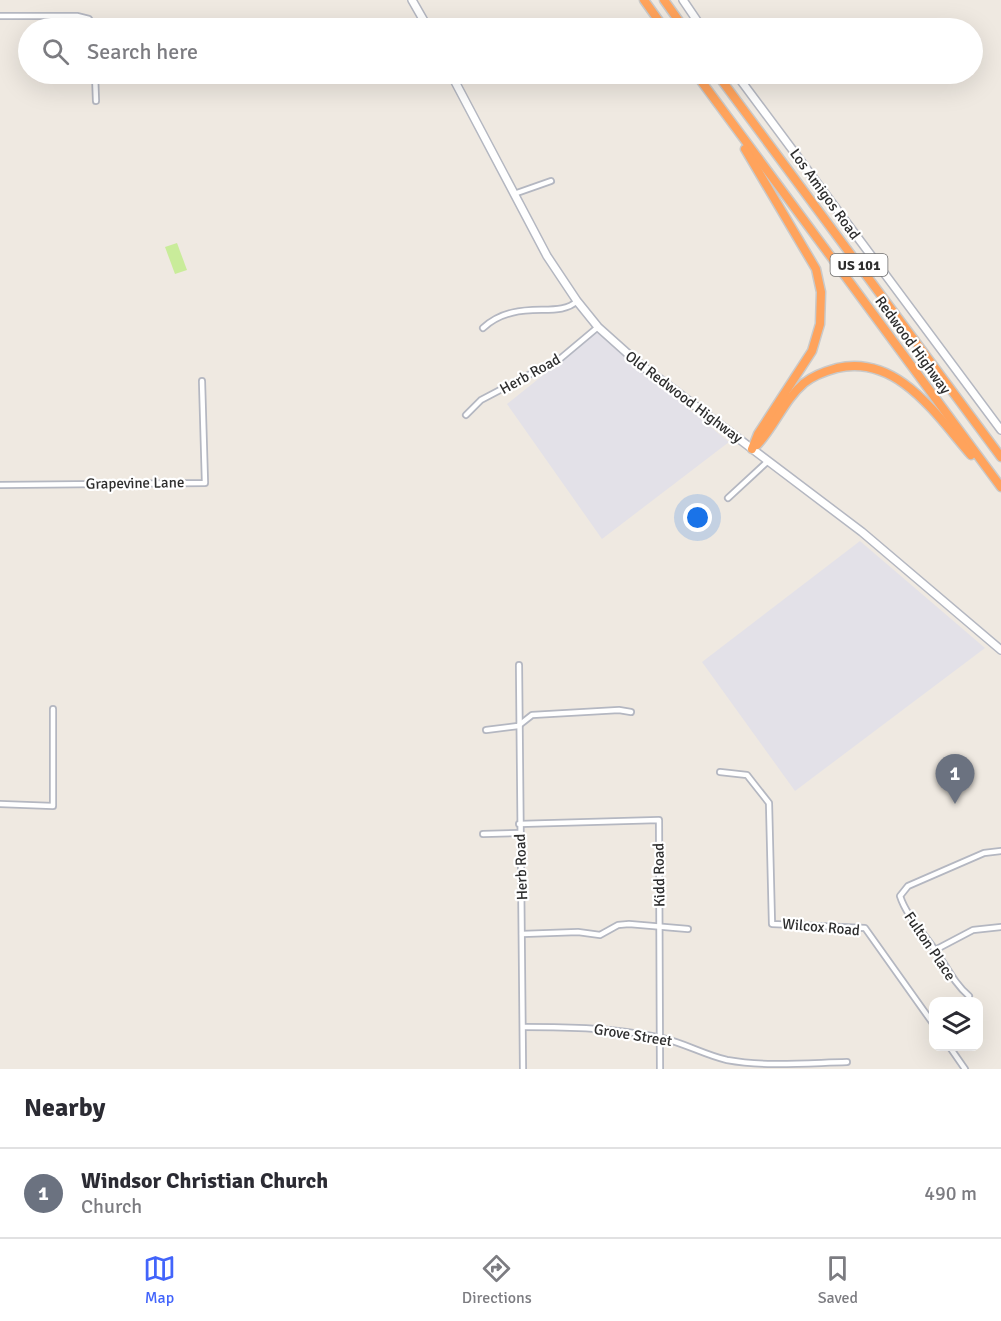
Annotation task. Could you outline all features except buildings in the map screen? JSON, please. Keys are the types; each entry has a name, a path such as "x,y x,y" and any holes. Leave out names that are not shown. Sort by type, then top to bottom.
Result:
{"highway":[{"path":"644,0 657,18"},
{"path":"664,0 677,18"},
{"name":"Redwood Highway","path":"703,84 1001,489"},
{"name":"Redwood Highway","path":"724,84 1001,457"},
{"path":"723,111 812,262 821,292 819,324 812,351 758,434 753,449"},
{"path":"753,449 792,395 806,382 830,370 866,366 889,373 915,393 1001,489"}],"main road":[{"path":"412,0 422,18"},
{"path":"683,0 695,18"},
{"name":"Old Redwood Highway","path":"456,84 547,256 577,301 598,327 636,361 862,532 1001,650"},
{"name":"Los Amigos Road","path":"743,84 1001,430"}],"street":[{"path":"0,16 77,16 85,18"},
{"path":"95,84 96,101"},
{"path":"514,194 551,181"},
{"path":"483,328 504,314 534,308 569,308 577,301"},
{"name":"Herb Road","path":"466,415 481,400 561,358 598,327"},
{"name":"Grapevine Lane","path":"0,485 205,483 202,381"},
{"path":"728,498 768,461"},
{"name":"Herb Road","path":"519,665 523,1069"},
{"path":"0,804 53,806 53,710"},
{"path":"486,730 518,726 532,716 619,710 631,712"},
{"name":"Wilcox Road","path":"720,772 747,775 769,803 772,924 865,928 929,1019"},
{"name":"Kidd Road","path":"519,824 659,820 660,1069"},
{"path":"483,834 519,833"},
{"name":"Fulton Place","path":"969,996 955,984 935,950 903,905 900,896 908,886 984,853 1001,851"},
{"path":"522,934 578,932 600,935 618,925 688,929"},
{"path":"935,950 972,930 1001,927"},
{"name":"Grove Street","path":"524,1028 604,1029 661,1038 726,1059 788,1065 847,1062"},
{"path":"952,1051 965,1069"}],"shaded area":[{"path":"598,331 625,357 729,442 602,539 507,404"},
{"path":"860,541 985,648 795,791 702,662"}],"green space":[{"path":"177,243 187,270 175,274 165,247"}],"place":[{"name":"Windsor Christian Church","path":"955,804"}]}
